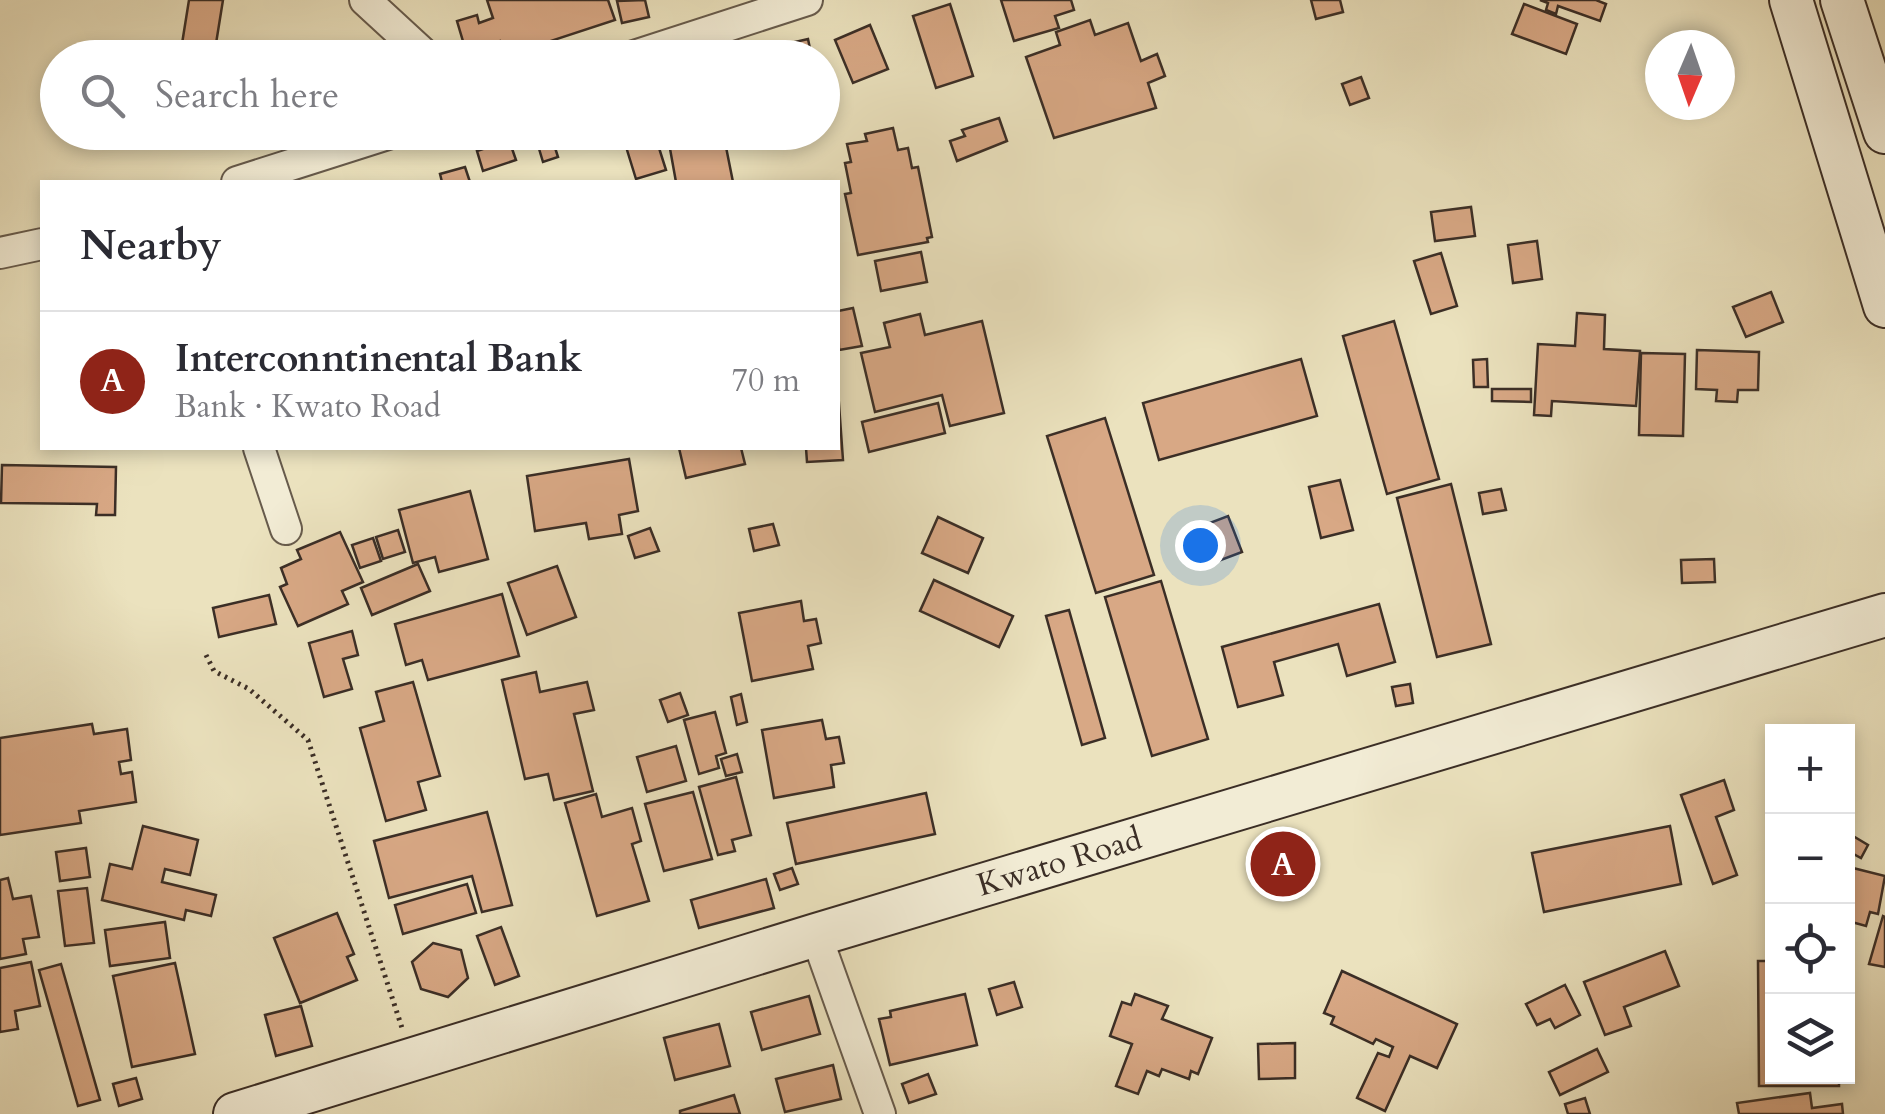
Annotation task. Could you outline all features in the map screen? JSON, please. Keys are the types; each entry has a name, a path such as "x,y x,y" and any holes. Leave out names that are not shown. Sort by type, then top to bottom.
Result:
{"street":[{"path":"365,0 408,40"},
{"path":"684,40 807,0"},
{"path":"1791,0 1885,306"},
{"path":"1842,0 1885,132"},
{"path":"243,180 337,150"},
{"path":"0,253 40,244"},
{"path":"260,450 286,529"},
{"name":"Kwato Road","path":"235,1114 816,935 1885,615"},
{"path":"816,935 880,1114"}],"path":[{"path":"206,655 214,671 249,689 308,740 412,1059"}],"building":[{"path":"189,0 223,0 217,40 183,40"},
{"path":"487,0 608,0 615,20 554,40 463,40 457,21 477,15 479,23 493,18"},
{"path":"645,0 649,17 622,23 617,1"},
{"path":"1001,0 1071,0 1074,10 1055,16 1059,28 1014,41"},
{"path":"1311,0 1340,0 1343,12 1316,19"},
{"path":"1540,0 1596,0 1606,4 1600,21 1558,6 1556,14 1546,10 1548,3"},
{"path":"950,4 973,76 936,88 913,16"},
{"path":"1524,4 1577,24 1566,54 1512,34"},
{"path":"1090,20 1095,35 1128,23 1141,61 1157,54 1165,76 1148,83 1156,108 1054,138 1026,57 1060,45 1056,32"},
{"path":"870,25 888,69 853,83 840,52 840,40 835,40"},
{"path":"1361,77 1369,98 1350,105 1342,84"},
{"path":"999,118 1007,141 957,161 950,141 965,136 962,130"},
{"path":"893,128 898,150 908,148 912,168 918,167 932,237 927,238 928,242 858,255 845,194 851,193 845,163 851,162 847,144 867,141 865,134"},
{"path":"512,150 516,160 483,171 477,151"},
{"path":"539,150 556,150 558,157 543,162"},
{"path":"627,150 660,150 666,170 636,179"},
{"path":"670,150 727,150 733,180 676,180"},
{"path":"465,167 469,180 442,180 440,174"},
{"path":"1471,207 1475,236 1435,241 1431,212"},
{"path":"1537,241 1542,279 1513,283 1508,245"},
{"path":"921,252 927,282 881,291 875,261"},
{"path":"1441,253 1457,306 1431,314 1414,261"},
{"path":"1771,292 1783,322 1746,337 1733,307"},
{"path":"853,308 862,346 840,350 840,311"},
{"path":"1577,313 1605,315 1604,349 1640,351 1636,406 1552,401 1551,416 1534,415 1538,344 1575,346"},
{"path":"920,314 925,335 982,321 1004,413 950,426 942,395 875,412 861,353 890,347 884,323"},
{"path":"1394,321 1439,479 1387,494 1343,336"},
{"path":"1697,350 1759,352 1758,390 1738,390 1737,402 1716,401 1717,390 1696,389"},
{"path":"1641,353 1685,354 1683,436 1639,435"},
{"path":"1301,359 1317,416 1159,460 1143,403"},
{"path":"1487,359 1488,387 1474,387 1473,360"},
{"path":"1492,389 1531,389 1531,402 1492,401"},
{"path":"938,403 945,433 869,452 862,422"},
{"path":"840,418 843,460 807,462 806,450 840,450"},
{"path":"1105,418 1154,575 1096,593 1047,436"},
{"path":"679,450 742,450 745,464 686,478"},
{"path":"629,459 638,511 619,515 622,534 589,539 586,523 535,531 527,476"},
{"path":"2,465 116,467 115,515 96,515 97,504 1,503"},
{"path":"1340,480 1353,530 1321,538 1309,487"},
{"path":"1451,484 1491,644 1437,657 1397,498"},
{"path":"1501,489 1506,510 1483,514 1479,493"},
{"path":"470,491 488,559 439,572 435,557 413,563 399,510"},
{"path":"1228,516 1242,552 1200,568 1186,532"},
{"path":"938,517 983,538 968,573 922,553"},
{"path":"773,524 779,545 754,551 749,529"},
{"path":"650,528 659,551 635,558 628,536"},
{"path":"398,530 405,552 383,559 376,537"},
{"path":"340,532 363,582 342,591 348,604 298,626 280,587 287,584 281,568 301,559 297,550"},
{"path":"373,538 381,561 360,568 352,545"},
{"path":"1714,559 1715,582 1682,583 1681,560"},
{"path":"418,564 430,591 372,615 361,588"},
{"path":"557,566 576,617 527,635 508,583"},
{"path":"934,580 1013,616 999,647 920,611"},
{"path":"1161,581 1208,739 1152,756 1105,597"},
{"path":"502,594 519,656 428,680 422,660 406,665 395,624"},
{"path":"269,595 276,624 219,637 213,608"},
{"path":"801,601 804,621 816,619 821,643 808,646 813,669 752,681 739,613"},
{"path":"1379,604 1395,662 1347,676 1338,644 1274,662 1283,695 1238,707 1222,647"},
{"path":"1069,610 1105,738 1082,745 1046,616"},
{"path":"352,631 358,655 343,659 352,689 324,697 309,643"},
{"path":"536,672 540,692 587,682 594,710 574,714 593,791 554,800 548,774 525,779 502,680"},
{"path":"413,682 440,776 418,782 426,810 386,821 360,728 384,721 376,692"},
{"path":"1410,684 1413,703 1396,706 1392,687"},
{"path":"680,693 688,715 668,722 660,700"},
{"path":"741,694 747,722 737,725 731,697"},
{"path":"715,712 726,753 716,756 719,768 699,774 684,720"},
{"path":"822,720 826,739 839,737 844,763 831,765 834,787 774,798 762,730"},
{"path":"92,724 94,734 127,729 131,760 119,762 121,774 132,772 136,802 79,811 81,823 0,835 0,738"},
{"path":"676,746 686,781 647,792 637,757"},
{"path":"737,754 742,772 726,776 721,759"},
{"path":"736,777 751,835 732,840 735,851 718,855 699,787"},
{"path":"1724,780 1734,810 1716,817 1737,875 1713,884 1681,795"},
{"path":"693,792 712,859 664,871 645,804"},
{"path":"926,793 935,834 796,864 787,823"},
{"path":"596,794 602,817 632,808 641,841 632,844 649,901 597,916 565,803"},
{"path":"487,812 512,905 482,912 472,876 389,898 374,841"},
{"path":"143,826 198,840 190,875 165,869 162,882 216,895 211,916 186,910 184,920 102,900 110,864 132,869"},
{"path":"1670,826 1681,884 1544,912 1532,853"},
{"path":"1855,837 1868,845 1861,858 1855,855"},
{"path":"86,848 90,877 60,881 56,852"},
{"path":"792,868 798,884 780,890 774,874"},
{"path":"1855,868 1885,876 1878,914 1870,912 1866,926 1855,923"},
{"path":"8,878 13,899 31,896 39,937 23,939 26,954 0,959 0,880"},
{"path":"766,879 774,908 699,928 691,900"},
{"path":"467,884 476,913 403,934 395,905"},
{"path":"87,888 94,943 65,946 58,891"},
{"path":"337,913 354,954 347,957 357,980 300,1003 274,938"},
{"path":"1885,917 1885,967 1869,964"},
{"path":"165,922 170,958 110,966 105,930"},
{"path":"501,927 519,976 495,985 477,936"},
{"path":"433,943 461,950 468,978 448,997 421,989 412,962"},
{"path":"1665,951 1679,986 1624,1007 1631,1026 1605,1035 1584,982"},
{"path":"1758,961 1765,961 1765,1084 1839,1086 1759,1086"},
{"path":"31,962 40,1006 15,1011 18,1029 0,1032 0,968"},
{"path":"175,963 195,1054 132,1067 113,976"},
{"path":"61,964 100,1100 78,1106 39,970"},
{"path":"1342,971 1457,1024 1437,1068 1410,1056 1385,1111 1357,1098 1378,1053 1389,1057 1393,1047 1376,1039 1373,1044 1331,1024 1334,1017 1324,1013"},
{"path":"1014,982 1022,1007 997,1015 989,989"},
{"path":"1565,985 1580,1015 1555,1028 1550,1019 1537,1025 1526,1004"},
{"path":"965,994 977,1045 890,1065 879,1019 891,1017 890,1011"},
{"path":"1135,994 1168,1006 1162,1019 1212,1038 1198,1074 1191,1071 1189,1079 1162,1069 1159,1076 1147,1071 1138,1094 1116,1086 1132,1044 1110,1036 1122,1002 1131,1005"},
{"path":"809,996 820,1034 762,1050 751,1012"},
{"path":"301,1006 312,1046 276,1056 265,1015"},
{"path":"719,1024 730,1066 675,1080 664,1038"},
{"path":"1295,1043 1295,1078 1259,1079 1258,1044"},
{"path":"1597,1049 1608,1072 1560,1095 1549,1072"},
{"path":"833,1065 841,1099 785,1112 776,1079"},
{"path":"928,1074 936,1094 909,1103 902,1084"},
{"path":"136,1078 142,1099 119,1106 113,1084"},
{"path":"1810,1093 1812,1108 1842,1104 1843,1114 1739,1114 1737,1103"},
{"path":"734,1095 740,1114 680,1114 680,1111"},
{"path":"1585,1098 1590,1114 1568,1114 1565,1104"}],"place":[{"name":"Interconntinental Bank","path":"1283,864"}]}
